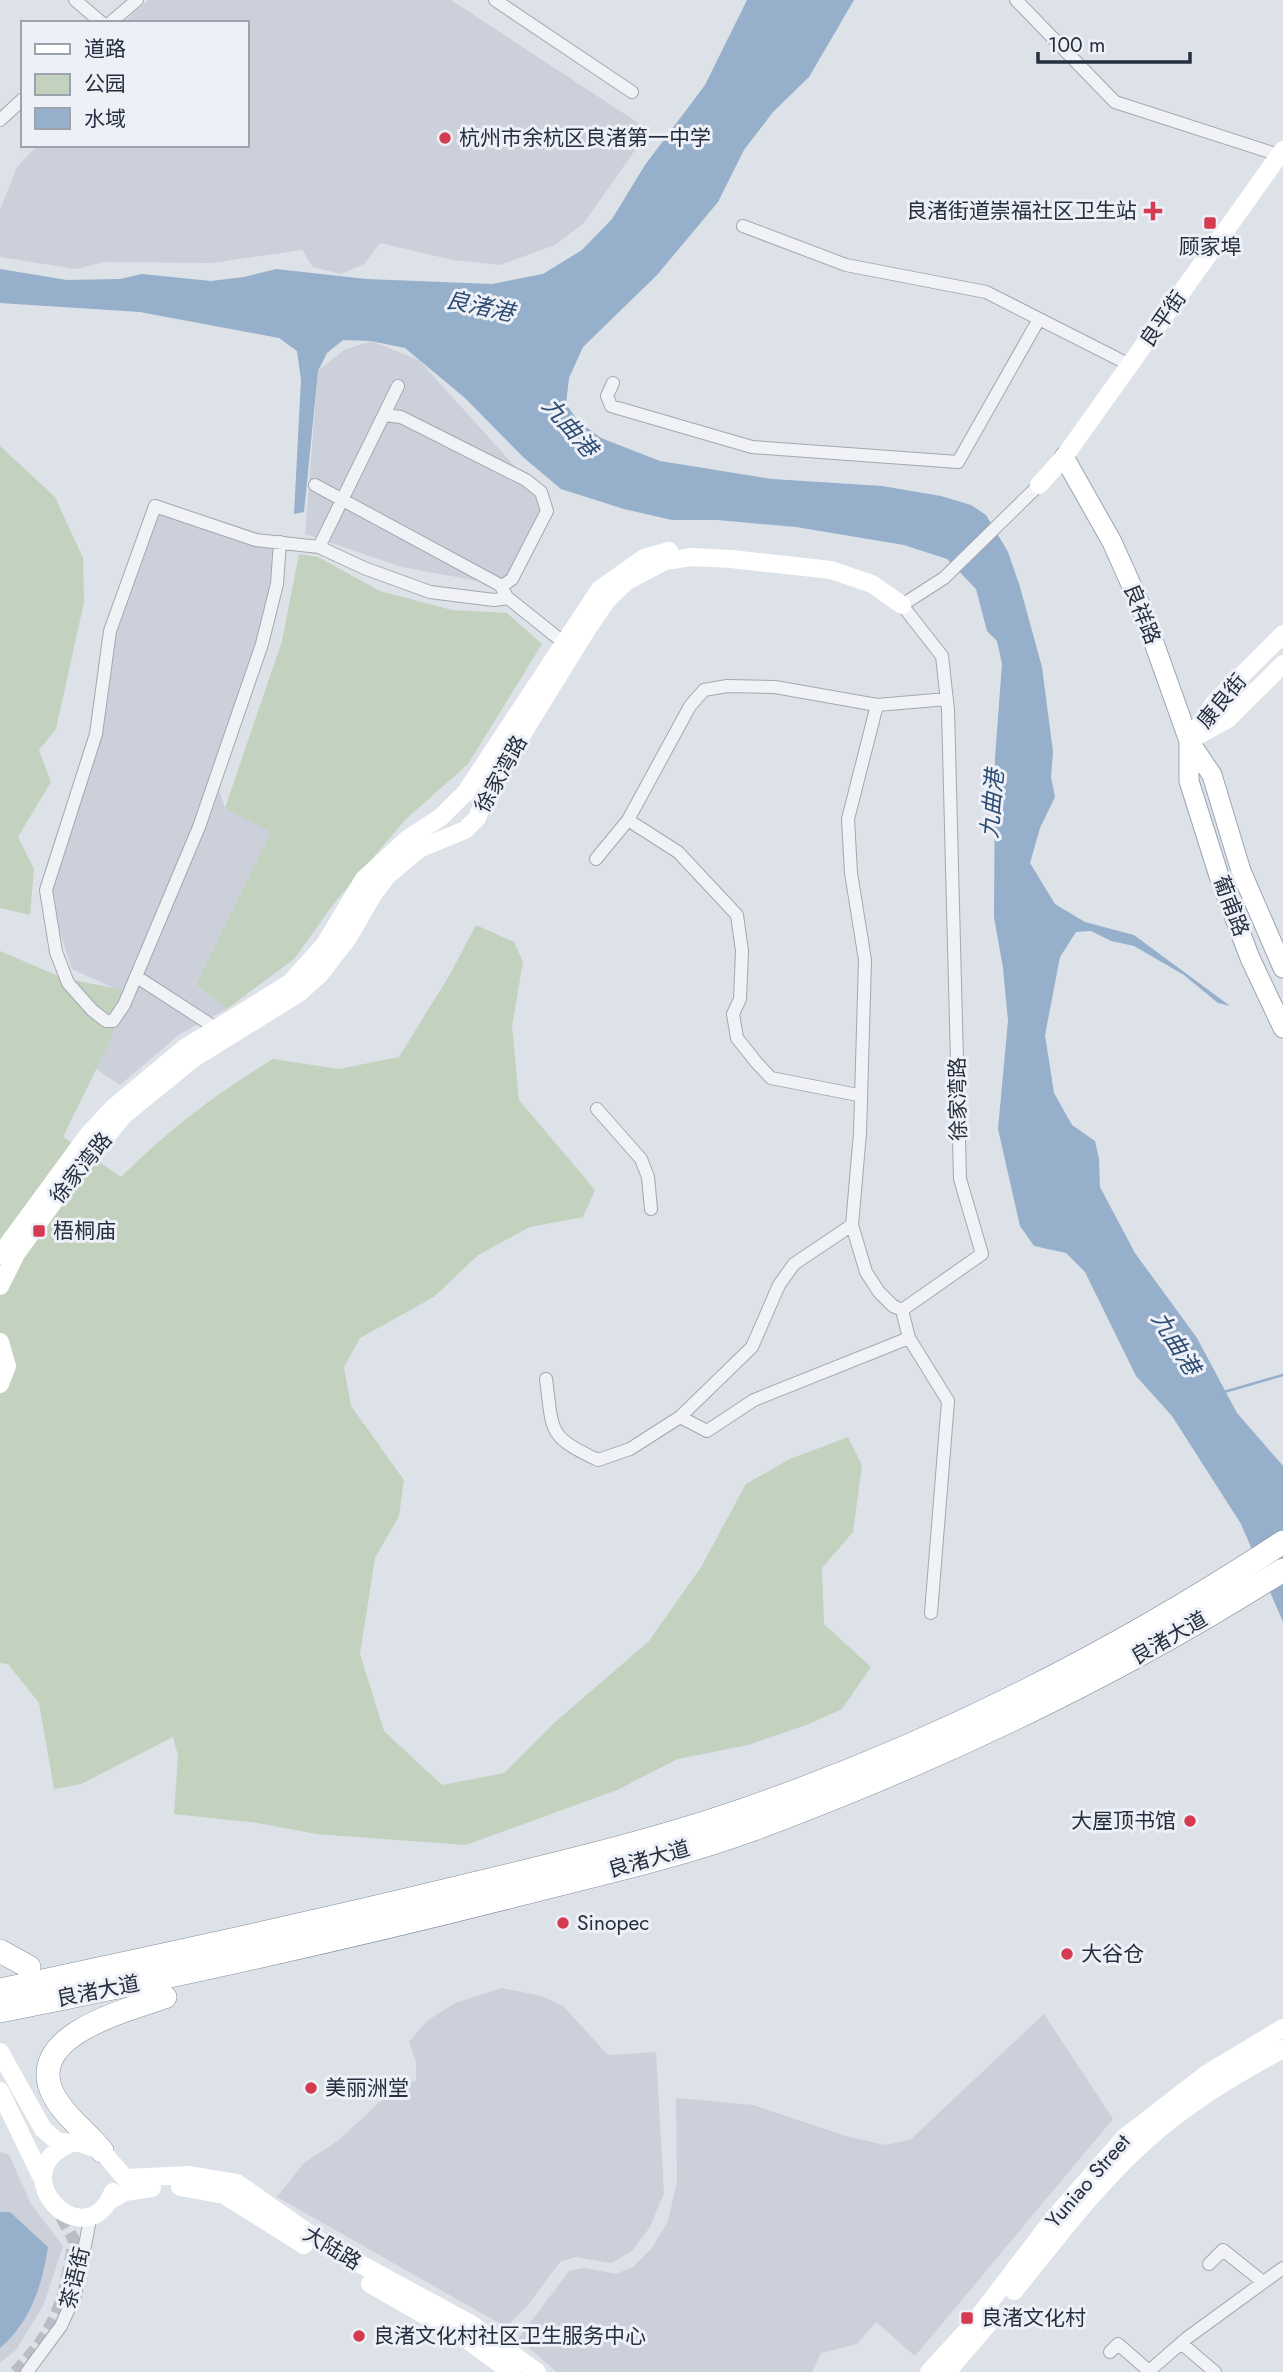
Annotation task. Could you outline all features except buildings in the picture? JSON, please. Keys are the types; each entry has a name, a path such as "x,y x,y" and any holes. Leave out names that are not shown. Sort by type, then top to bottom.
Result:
{"highway":[{"path":"1249,1578 1283,1542"},
{"path":"1249,1578 1283,1570"},
{"name":"良渚大道","path":"0,1990 359,1912 619,1847 747,1809 903,1747 1015,1695 1249,1578"},
{"name":"良渚大道","path":"0,2011 342,1939 556,1885 751,1830 926,1759 1049,1704 1175,1636 1249,1578"},
{"path":"0,1951 29,1967"},
{"path":"102,2151 61,2107 52,2092 49,2079 52,2056 69,2036 165,1997"}],"main road":[{"name":"良平街","path":"1039,485 1064,457 1282,154"},
{"name":"良祥路","path":"1064,457 1112,542 1137,598 1189,741 1189,781"},
{"name":"徐家湾路","path":"0,1286 16,1254 62,1190 124,1115 223,1032 290,983 325,944 364,880 460,799 476,780 568,646 627,581 665,561 692,557 831,570 872,584 902,605"},
{"name":"康良街","path":"1189,741 1215,702 1283,634"},
{"name":"徐家湾路","path":"0,1255 88,1135 112,1108 148,1076 223,1032 299,993 320,974 388,875 419,849 465,830 477,818 491,785 568,646"},
{"name":"康良街","path":"1189,741 1228,719 1283,664"},
{"name":"葡甫路","path":"1189,741 1212,775 1241,871 1283,968"},
{"name":"葡甫路","path":"1189,781 1219,876 1250,958 1283,1028"},
{"path":"0,1342 6,1366 0,1384"},
{"name":"Yuniao Street","path":"929,2372 973,2324 1054,2218 1125,2137 1205,2075 1283,2028"},
{"name":"Yuniao Street","path":"947,2372 1079,2210 1142,2144 1184,2109 1283,2049"},
{"path":"0,2053 43,2129 58,2142 81,2143 102,2151 116,2171 115,2186 109,2201 91,2215 73,2217 57,2210 42,2188 41,2176 0,2091"},
{"path":"41,2176 51,2155 70,2144"},
{"name":"大陆路","path":"116,2171 133,2179 190,2175 237,2183 327,2246 471,2324 537,2372"},
{"name":"大陆路","path":"109,2201 125,2192 170,2186 202,2189 224,2195 324,2258 466,2339 510,2372"}],"street":[{"path":"75,0 100,21"},
{"path":"112,21 137,0"},
{"path":"495,0 632,92"},
{"path":"1016,0 1115,102 1282,154"},
{"path":"0,120 21,101"},
{"path":"743,226 846,265 986,292 1130,365"},
{"path":"612,383 607,396 611,406 752,447 958,461 1039,319"},
{"path":"319,547 398,386"},
{"path":"280,542 277,584 262,644 199,827 137,976 113,1021 106,1021 68,984 61,968 46,890 96,734 110,631 155,506 256,540 280,542 319,547 364,568 430,592 494,600 505,593 547,511 541,492 526,480 401,417 384,415"},
{"path":"316,485 505,593 568,646"},
{"path":"902,605 944,578 1039,485"},
{"name":"徐家湾路","path":"902,605 942,656 947,699 960,1179 982,1254 902,1310"},
{"path":"596,859 628,820 690,706 704,690 727,686 775,687 877,705 947,699"},
{"path":"877,705 848,819 851,873 865,960 858,1096 860,1133 852,1225 866,1272 892,1306 902,1310 909,1338 948,1401 932,1613"},
{"path":"628,820 678,852 737,915 742,951 740,999 733,1013 737,1038 756,1062 771,1078 858,1096"},
{"path":"137,976 223,1032"},
{"path":"597,1109 642,1159 648,1177 651,1209"},
{"path":"546,1379 553,1431 567,1445 598,1460 630,1449 680,1417 751,1347 779,1285 794,1264 852,1225"},
{"path":"680,1417 707,1431 754,1400 909,1338"},
{"name":"茶语街","path":"27,2372 61,2326 75,2295 91,2215"},
{"path":"1209,2263 1223,2250 1263,2283"},
{"path":"1110,2352 1118,2344 1149,2371 1283,2268"},
{"path":"1182,2344 1215,2372"}],"shaded area":[{"name":"杭州市余杭区良渚第一中学","path":"148,0 451,0 649,130 584,223 555,245 500,265 453,260 380,243 364,264 341,274 313,267 302,250 211,263 104,262 76,269 0,257 0,210 17,167 36,147 248,147 248,21 125,21"},
{"path":"371,341 419,360 546,501 547,511 500,585 402,567 305,534 318,371 344,350"},
{"path":"155,506 275,542 262,644 215,776 225,808 272,831 196,985 227,1009 180,1034 120,1085 96,1069 129,995 72,969 46,890 96,734 110,631"},
{"path":"502,1988 541,1996 563,2006 608,2055 656,2052 664,2193 650,2227 631,2252 611,2263 575,2257 560,2262 528,2305 506,2327 277,2197 304,2163 339,2140 384,2098 416,2080 416,2062 409,2042 427,2021 455,2003"},
{"path":"1044,2014 1113,2119 915,2356 876,2322 857,2344 821,2353 812,2372 557,2372 518,2339 569,2271 585,2268 616,2274 633,2267 652,2248 668,2221 677,2182 676,2098 753,2105 846,2136 885,2145 910,2140"},
{"path":"0,2152 9,2155 31,2204 63,2246 44,2304 16,2350 0,2363"}],"green space":[{"path":"0,446 55,497 83,558 84,602 56,729 39,750 51,782 18,837 34,869 30,915 0,908"},
{"path":"299,554 318,557 380,591 452,610 507,613 542,644 468,764 406,819 335,902 294,959 227,1009 196,985 271,832 225,808 282,641"},
{"path":"476,925 514,942 523,962 512,1026 519,1100 595,1190 583,1217 530,1227 478,1255 434,1297 360,1338 344,1367 351,1406 404,1480 399,1516 375,1558 360,1654 384,1731 442,1785 504,1773 554,1723 649,1641 701,1567 746,1484 790,1459 848,1437 862,1465 853,1532 822,1568 824,1624 871,1667 842,1709 809,1724 748,1745 678,1759 617,1790 466,1845 316,1834 258,1823 174,1814 178,1756 173,1737 81,1784 54,1789 39,1703 8,1664 0,1663 0,951 63,978 128,991 111,1039 63,1137 121,1177 193,1114 273,1059 339,1069 399,1057 449,976"}],"water":[{"path":"747,0 854,0 809,77 773,112 744,150 718,202 657,275 583,347 569,378 566,404 578,421 601,438 660,461 772,479 882,486 941,496 971,505 986,515 1008,552 1042,667 1053,752 1051,777 1055,797 1040,828 1030,863 1055,904 1085,922 1134,935 1230,1006 1218,1003 1184,975 1134,946 1111,941 1091,931 1076,932 1060,957 1045,1035 1054,1093 1072,1125 1095,1141 1100,1187 1135,1253 1197,1338 1237,1413 1283,1466 1283,1622 1241,1524 1172,1416 1136,1376 1085,1272 1066,1253 1034,1246 1020,1226 998,1129 1008,1021 1003,968 994,917 995,758 1002,664 997,641 987,631 976,589 947,559 904,545 796,527 718,520 672,520 624,509 561,489 523,457 465,398 405,348 371,341 343,340 327,353 318,371 304,512 294,514 301,380 297,351 279,338 140,312 0,303 0,269 67,280 120,279 142,274 211,281 276,269 366,279 492,284 543,274 582,250 612,219 645,165 705,85"},
{"path":"0,2212 10,2212 48,2247 33,2302 20,2326 0,2348"}],"waterway":[{"path":"1224,1392 1283,1375"}],"tunnel":[{"path":"15,2372 50,2326 67,2279 74,2240 57,2210"}],"place":[{"name":"杭州市余杭区良渚第一中学","path":"445,138"},
{"name":"良渚街道崇福社区卫生站","path":"1153,211"},
{"name":"顾家埠","path":"1210,223"},
{"name":"梧桐庙","path":"39,1231"},
{"name":"大屋顶书馆","path":"1190,1821"},
{"name":"Sinopec","path":"563,1923"},
{"name":"大谷仓","path":"1067,1954"},
{"name":"美丽洲堂","path":"311,2088"},
{"name":"良渚文化村","path":"967,2318"},
{"name":"良渚文化村社区卫生服务中心","path":"359,2336"}],"water label":[{"name":"良渚港","path":"480,306"},
{"name":"九曲港","path":"570,427"},
{"name":"九曲港","path":"992,804"},
{"name":"九曲港","path":"1176,1343"}]}
